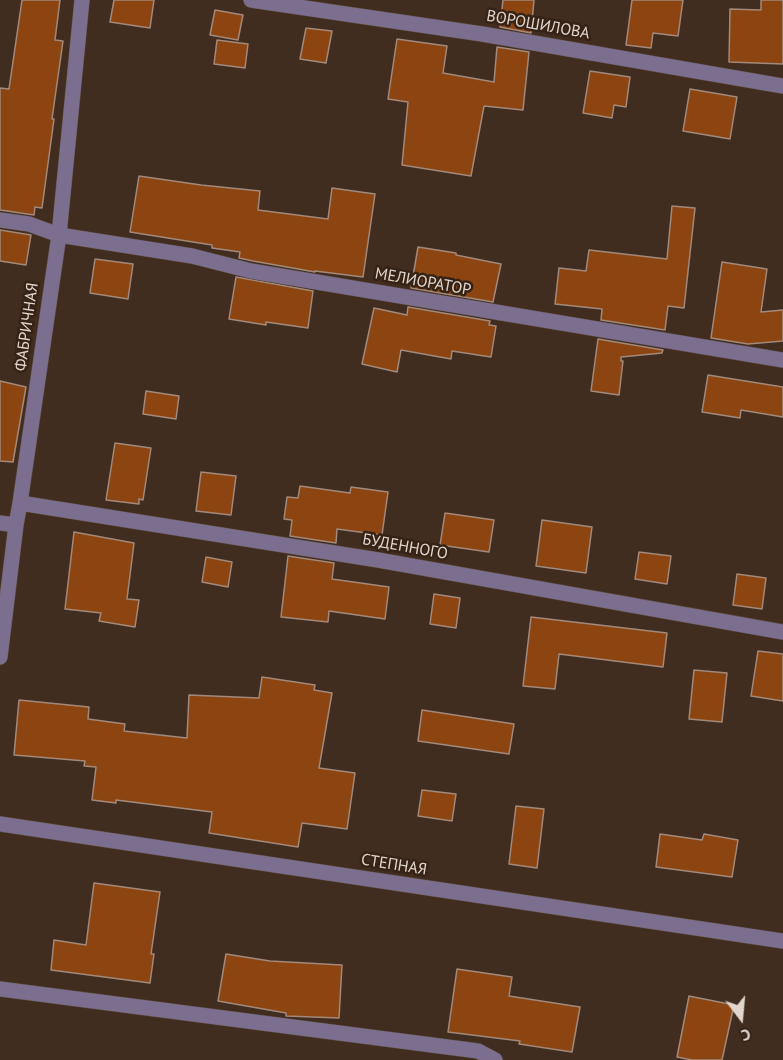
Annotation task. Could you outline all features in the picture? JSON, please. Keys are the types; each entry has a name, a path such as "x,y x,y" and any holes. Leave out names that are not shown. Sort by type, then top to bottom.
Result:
{"street":[{"name":"ФАБРИЧНАЯ","path":"0,657 16,525 58,235 82,0"},
{"name":"ВОРОШИЛОВА","path":"251,0 482,34 783,86"},
{"name":"МЕЛИОРАТОР","path":"0,220 29,224 58,235 192,256 251,271 783,360"},
{"name":"БУДЕННОГО","path":"20,503 378,560 783,632"},
{"path":"0,523 16,525"},
{"name":"СТЕПНАЯ","path":"0,824 783,941"},
{"path":"0,989 467,1050 478,1052 495,1060"}],"building":[{"path":"22,0 60,0 55,40 63,41 42,208 35,207 34,215 0,210 0,88 9,89"},
{"path":"114,0 154,0 150,28 110,22"},
{"path":"503,0 534,0 531,33 500,27"},
{"path":"632,0 683,0 678,36 653,33 651,48 626,45"},
{"path":"761,0 783,0 783,64 729,62 730,9 761,10"},
{"path":"215,10 243,15 238,40 210,35"},
{"path":"306,28 332,31 326,63 300,59"},
{"path":"397,39 447,46 443,73 494,82 497,47 529,52 523,110 484,106 471,176 402,165 408,102 388,99"},
{"path":"217,40 248,44 245,68 214,64"},
{"path":"590,71 630,77 626,107 614,105 612,118 583,113"},
{"path":"690,89 737,97 730,139 683,131"},
{"path":"139,176 260,191 258,210 328,219 332,188 375,194 363,277 315,272 253,261 239,258 240,252 212,248 212,245 130,232"},
{"path":"672,206 695,208 684,308 668,306 665,330 601,320 602,309 555,304 559,268 586,271 589,250 667,259"},
{"path":"0,230 31,235 26,265 0,261"},
{"path":"418,247 501,264 493,302 411,288"},
{"path":"95,259 133,264 128,299 90,293"},
{"path":"722,262 767,269 761,312 783,310 783,341 748,344 711,338"},
{"path":"236,277 313,291 308,328 229,319"},
{"path":"408,307 490,321 489,325 496,326 491,357 452,351 451,359 401,350 397,372 362,364 374,308 407,315"},
{"path":"598,339 663,350 662,353 621,357 623,361 619,395 591,391"},
{"path":"708,375 783,387 783,417 741,410 740,418 702,412"},
{"path":"0,381 26,387 13,462 0,461"},
{"path":"146,391 179,396 176,419 143,414"},
{"path":"115,443 151,448 143,500 139,499 139,504 106,500"},
{"path":"201,472 236,476 231,515 196,511"},
{"path":"300,486 350,493 351,487 388,492 382,535 337,529 336,543 290,536 292,520 284,519 287,497 298,498"},
{"path":"445,513 494,520 489,552 440,545"},
{"path":"542,520 592,527 586,573 536,566"},
{"path":"74,532 134,543 127,599 139,600 135,627 99,621 101,613 65,609"},
{"path":"639,552 671,556 667,584 635,579"},
{"path":"288,556 334,563 332,579 389,587 385,619 329,611 328,622 281,617"},
{"path":"206,557 232,562 228,587 202,582"},
{"path":"737,574 766,578 762,609 733,605"},
{"path":"434,594 460,598 456,628 430,624"},
{"path":"531,617 667,633 663,667 559,654 555,689 523,686"},
{"path":"758,651 783,654 783,701 751,696"},
{"path":"694,670 727,673 722,722 689,719"},
{"path":"262,677 315,685 314,690 332,693 319,768 355,773 347,829 302,823 298,847 209,833 212,812 116,800 116,803 92,800 96,767 84,766 85,761 14,755 19,700 89,707 88,719 125,724 124,731 187,738 189,695 259,698"},
{"path":"422,710 514,724 509,754 418,741"},
{"path":"422,790 456,794 452,821 418,816"},
{"path":"516,806 544,809 537,868 509,864"},
{"path":"660,834 702,840 704,834 738,840 732,877 656,867"},
{"path":"94,883 160,892 151,954 154,954 150,983 51,970 54,940 86,945"},
{"path":"226,954 270,961 342,965 339,1018 286,1016 286,1013 218,1001"},
{"path":"457,969 512,977 509,996 580,1007 572,1052 519,1044 520,1041 448,1032"},
{"path":"689,996 734,1005 722,1060 692,1060 677,1057"}]}
